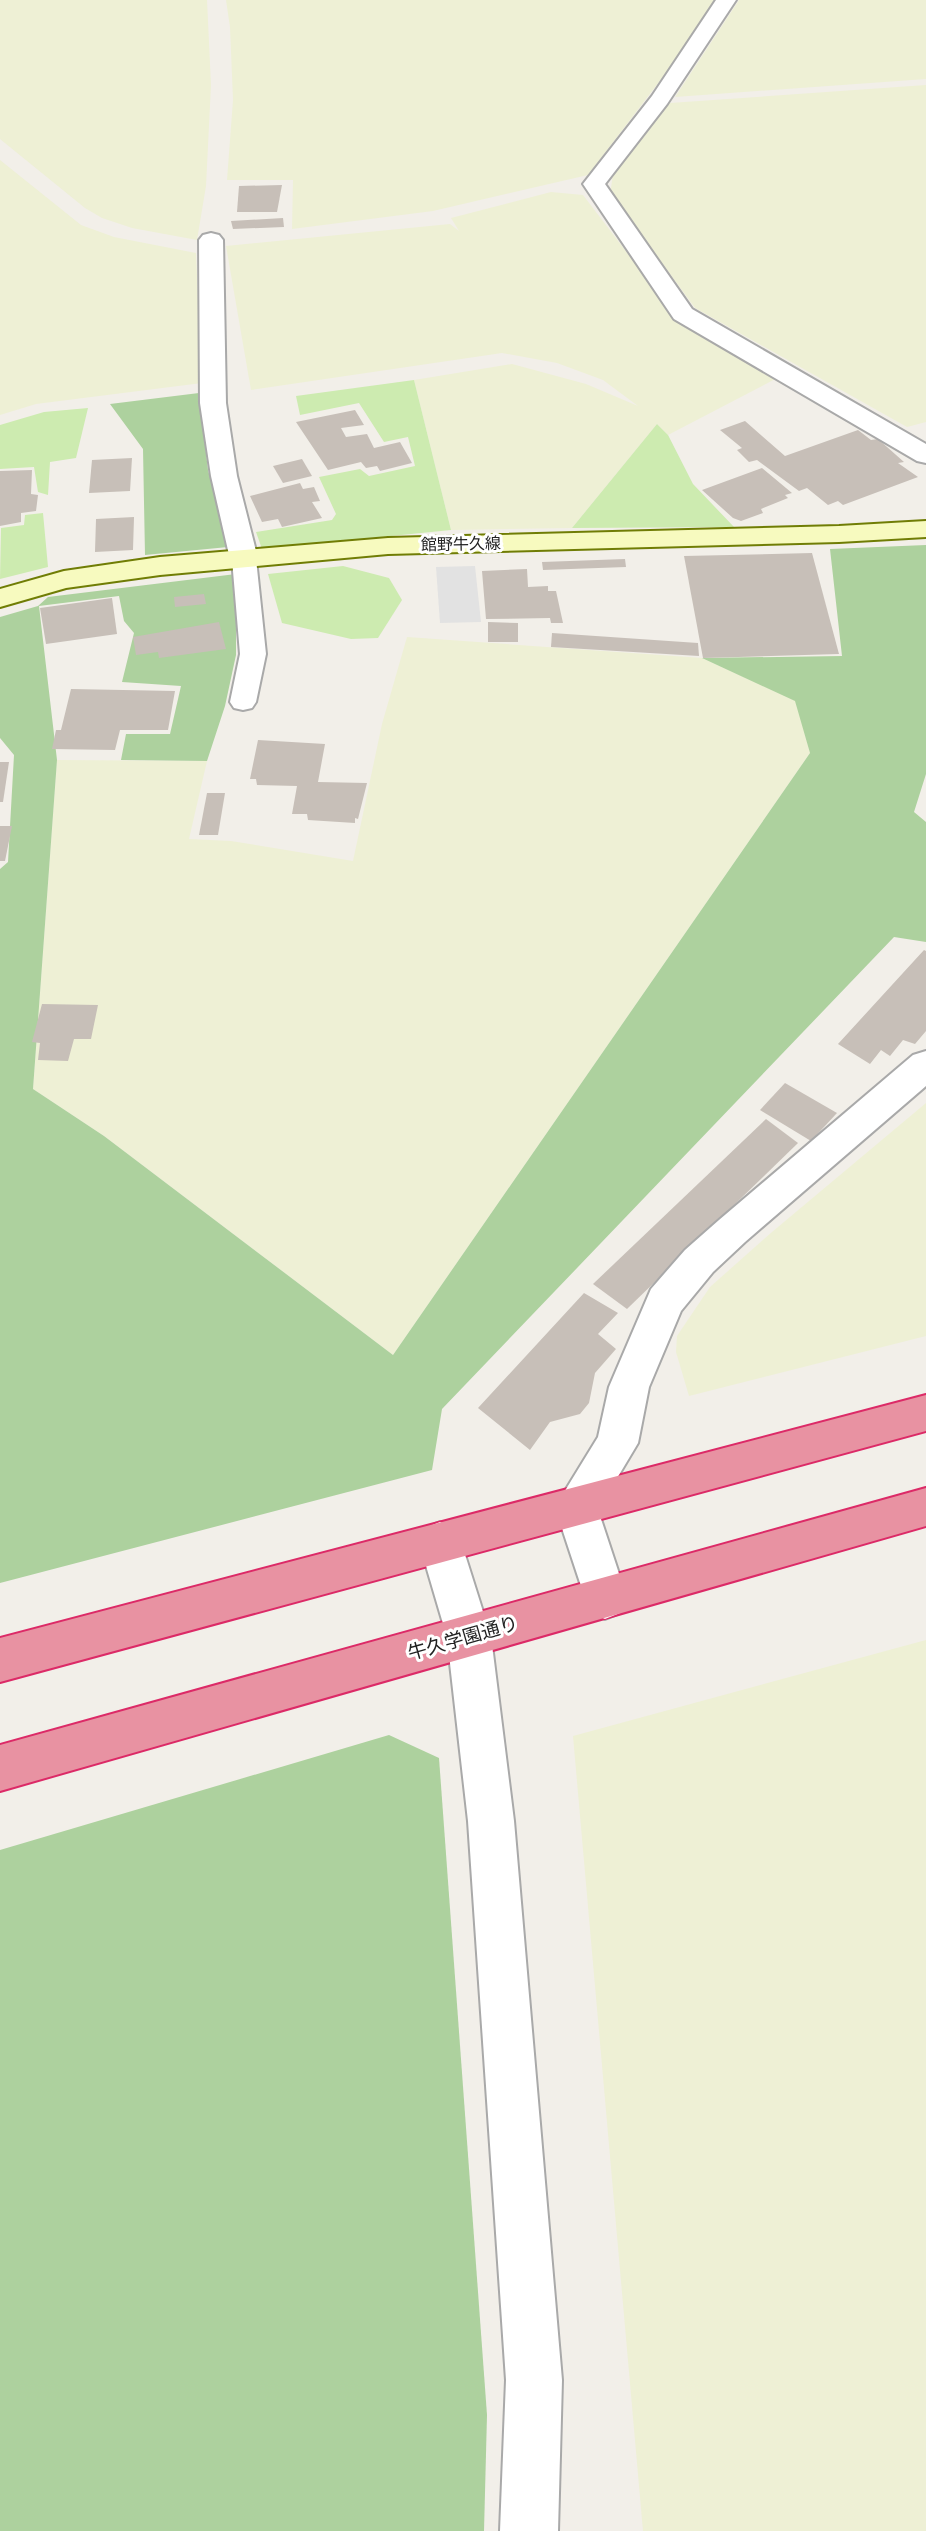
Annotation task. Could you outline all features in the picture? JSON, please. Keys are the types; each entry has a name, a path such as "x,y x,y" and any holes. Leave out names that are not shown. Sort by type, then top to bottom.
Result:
{"highway":[{"path":"0,1660 926,1413"},
{"name":"牛久学園通り","path":"0,1768 926,1507"}],"main road":[{"name":"館野牛久線","path":"0,598 64,580 160,566 388,546 839,534 926,529"}],"street":[{"path":"726,0 660,100 594,184 683,314 926,455"},
{"path":"211,240 213,403 224,475 244,559"},
{"path":"605,1598 576,1507 617,1443 629,1387 665,1301 699,1261 732,1231 926,1065"},
{"path":"440,1542 469,1637 492,1835 534,2380 529,2531"}],"lane":[{"path":"243,702 253,654 244,559"}],"green space":[{"path":"0,0 207,0 211,85 206,186 197,240 132,228 102,218 85,208 0,139"},
{"path":"226,0 717,0 698,31 588,175 433,211 292,229 293,180 227,180 233,100 230,27"},
{"path":"739,0 926,0 926,79 675,97"},
{"path":"926,85 926,422 907,427 695,308 611,194 611,188 613,174 670,103"},
{"path":"0,160 81,225 114,237 196,253 202,383 36,404 0,415"},
{"path":"551,192 583,195 677,318 781,376 668,435 657,424 572,528 451,530 414,380 512,364 586,384 638,406 603,380 557,363 502,353 251,390 226,246 450,224 459,231 451,218"},
{"path":"414,380 451,530 262,549 256,532 332,520 336,514 319,477 360,469 369,476 415,466 408,437 384,442 359,403 300,415 296,396"},
{"path":"199,393 208,470 228,547 145,555 143,449 110,404"},
{"path":"88,408 76,458 50,462 48,495 38,492 34,467 0,469 0,425 44,412"},
{"path":"657,424 668,435 693,484 734,527 572,528"},
{"path":"43,513 48,567 0,579 1,528 24,525 25,515"},
{"path":"926,545 926,774 914,812 926,822 926,942 894,937 442,1409 432,1470 0,1583 0,869 8,862 14,755 0,738 0,617 38,606 48,597 236,574 236,655 225,706 207,761 121,760 126,734 170,734 181,686 122,682 134,633 124,621 119,596 39,606 57,760 33,1089 104,1136 393,1355 810,753 795,701 702,658 842,656 830,549"},
{"path":"343,566 389,578 402,600 378,638 351,639 282,623 268,574"},
{"path":"407,637 702,658 796,701 810,753 393,1355 104,1136 33,1089 57,760 207,761 189,839 231,841 353,861 382,724"},
{"path":"926,1103 926,1336 689,1396 676,1352 677,1336 710,1287"},
{"path":"926,1640 926,2531 643,2531 573,1736"},
{"path":"389,1735 439,1758 487,2415 484,2531 0,2531 0,1850"}],"shaded area":[{"path":"475,566 481,622 440,623 436,567"}],"building":[{"path":"282,185 277,212 237,212 239,186"},
{"path":"283,218 284,227 233,229 231,221"},
{"path":"355,410 364,425 341,428 346,437 367,434 374,448 400,442 412,463 380,471 377,466 366,468 361,462 328,470 296,422"},
{"path":"745,421 785,456 858,430 871,440 878,439 904,462 898,463 918,477 843,505 838,501 828,505 807,488 799,491 757,460 749,462 737,450 742,448 720,430"},
{"path":"132,458 130,491 89,493 92,460"},
{"path":"302,459 312,476 283,483 273,466"},
{"path":"762,468 792,493 785,495 788,498 761,509 763,513 741,521 733,518 702,490"},
{"path":"32,470 31,494 38,495 36,511 21,513 21,522 0,526 0,471"},
{"path":"300,483 303,489 314,487 320,501 312,502 322,518 282,527 278,519 262,522 250,496"},
{"path":"134,517 133,550 95,552 96,519"},
{"path":"812,553 839,654 703,658 684,556"},
{"path":"625,559 626,567 543,570 542,562"},
{"path":"527,569 528,587 548,586 548,591 556,591 563,623 551,623 550,618 486,619 482,571"},
{"path":"204,594 206,604 175,607 174,597"},
{"path":"112,598 117,634 46,644 40,608"},
{"path":"219,622 226,649 159,658 158,652 136,655 133,637"},
{"path":"488,622 518,623 518,642 488,642"},
{"path":"552,633 698,643 699,656 551,647"},
{"path":"71,689 175,691 168,730 120,730 115,750 52,749 56,730 61,730"},
{"path":"258,740 325,744 318,782 367,783 355,823 308,820 307,814 292,814 297,786 257,785 256,779 250,779"},
{"path":"0,762 9,762 3,802 0,802"},
{"path":"207,793 225,793 218,835 199,835"},
{"path":"0,826 12,826 5,861 0,861"},
{"path":"924,950 926,1031 915,1044 903,1040 890,1056 881,1050 870,1064 838,1044"},
{"path":"42,1004 98,1005 91,1039 74,1039 68,1061 38,1060 40,1043 32,1042"},
{"path":"785,1083 837,1113 811,1141 760,1110"},
{"path":"766,1119 798,1143 627,1309 593,1284"},
{"path":"584,1293 618,1313 598,1334 616,1349 595,1373 589,1403 580,1414 550,1422 530,1450 478,1408"}]}
